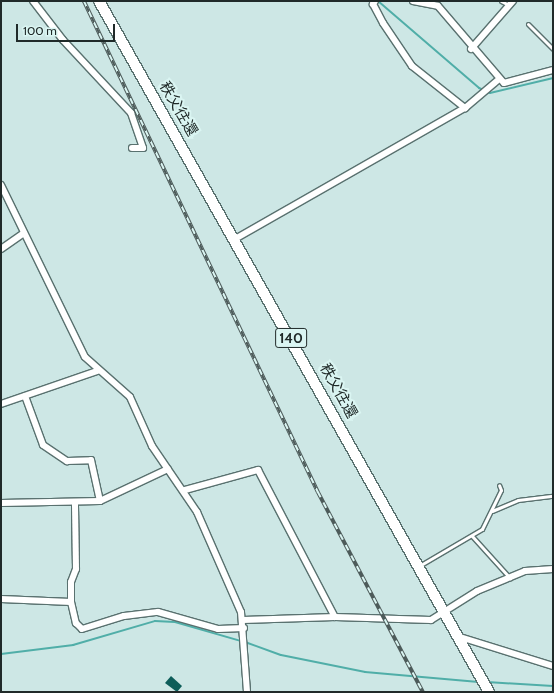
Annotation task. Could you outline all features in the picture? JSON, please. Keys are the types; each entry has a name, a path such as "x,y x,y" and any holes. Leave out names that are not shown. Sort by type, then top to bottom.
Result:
{"highway":[{"name":"秩父往還","path":"100,1 443,610 460,637 485,684"}],"street":[{"path":"32,1 63,40 131,113 143,148 132,148"},
{"path":"375,1 383,23 412,66 465,108"},
{"path":"413,1 428,2 438,6 498,80 516,82 553,70"},
{"path":"472,49 511,3"},
{"path":"235,239 465,108 498,80"},
{"path":"1,185 70,331 97,372 120,386 130,397 152,446 185,490 243,620 247,692"},
{"path":"1,249 24,233"},
{"path":"1,404 97,372"},
{"path":"25,396 43,445 67,461 91,460 100,501"},
{"path":"1,503 100,501 168,469"},
{"path":"185,490 258,470 335,617"},
{"path":"75,502 76,569 71,582 71,602 76,623 82,629 124,616 158,612 218,629 244,628"},
{"path":"243,620 335,617 431,620 443,610 525,571 553,569"},
{"path":"1,598 71,602"},
{"path":"460,637 553,666"}],"lane":[{"path":"502,1 511,3"},
{"path":"528,24 553,49"},
{"path":"419,566 472,536 492,511 501,490 499,485"},
{"path":"492,511 518,500 553,496"},
{"path":"472,536 510,578"}],"building":[{"path":"171,676 182,686 177,692 165,683"}],"waterway":[{"path":"378,1 479,88 490,93 553,78"},
{"path":"1,654 73,645 155,621 175,622 241,641"},
{"path":"245,642 281,655 365,672 479,682"},
{"path":"487,682 553,686"}],"railway":[{"path":"84,1 318,492 423,692"}]}
